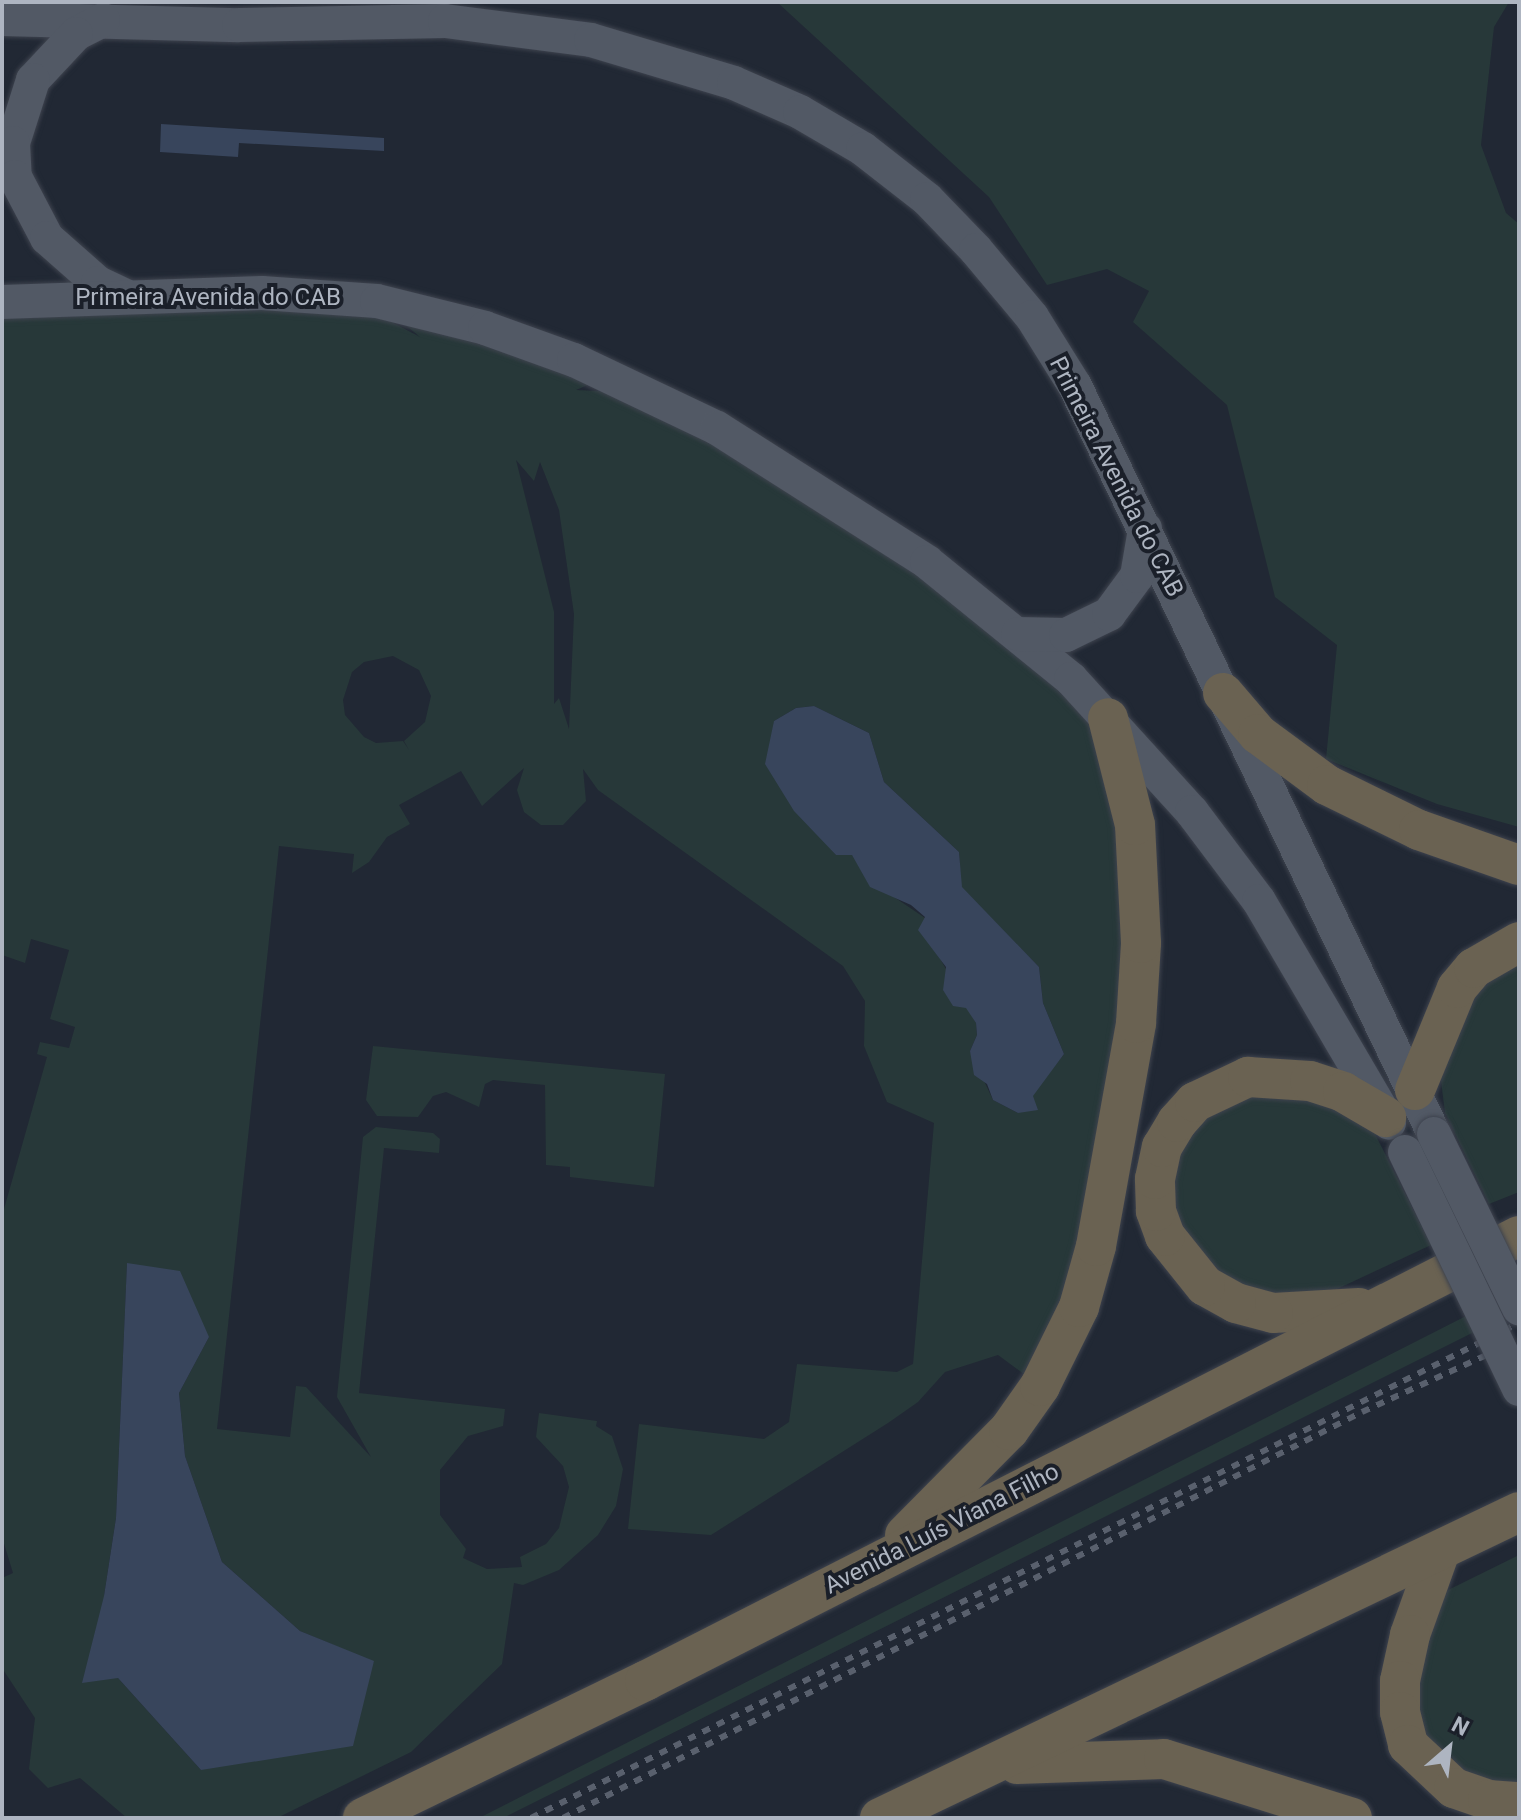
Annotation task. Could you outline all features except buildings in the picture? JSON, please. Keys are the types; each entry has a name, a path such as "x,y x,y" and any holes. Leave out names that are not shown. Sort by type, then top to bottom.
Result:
{"highway":[{"path":"1223,693 1258,734 1327,785 1419,830 1519,865"},
{"path":"877,1562 1009,1430 1040,1386 1079,1307 1096,1246 1136,1023 1141,943 1135,825 1108,718"},
{"path":"1415,1090 1457,988 1474,968 1519,942"},
{"path":"1383,1305 1315,1314 1273,1313 1236,1303 1205,1286 1165,1236 1156,1211 1155,1179 1162,1147 1177,1122 1195,1102 1248,1077 1310,1081 1343,1092 1386,1117"},
{"name":"Avenida Luís Viana Filho","path":"363,1818 877,1562 1519,1236"},
{"path":"880,1818 1519,1512"},
{"path":"1440,1551 1410,1635 1400,1681 1400,1712 1408,1745 1454,1788 1488,1800 1519,1802"},
{"path":"997,1764 1164,1759 1352,1818"}],"main road":[{"name":"Primeira Avenida do CAB","path":"2,19 239,25 445,21 591,40 691,68 800,112 863,149 927,199 976,250 1032,317 1075,386 1519,1308"},
{"path":"104,20 52,55 11,112 15,177 29,212 74,264 126,296"},
{"name":"Primeira Avenida do CAB","path":"2,302 262,293 377,301 485,328 574,360 717,428 824,492 927,562 1018,634 1108,718 1192,812 1259,901 1405,1152 1519,1389"},
{"path":"1018,634 1066,635 1109,614 1137,576 1145,529"}],"shaded area":[{"path":"777,2 1509,2 1494,27 1481,145 1506,213 1519,224 1519,827 1437,804 1326,759 1337,645 1275,597 1227,405 1133,322 1149,291 1107,269 1047,285 989,197"},
{"path":"377,301 609,376 576,390 647,393 824,492 1108,718 1136,1023 1040,1386 998,1355 945,1372 918,1402 888,1423 711,1535 628,1529 639,1424 764,1439 789,1422 797,1364 897,1372 913,1364 934,1123 887,1102 864,1046 865,1001 843,966 598,790 583,769 586,801 563,825 541,825 524,812 517,790 524,768 482,806 461,771 399,805 410,824 387,837 369,862 352,873 354,854 279,846 217,1429 290,1437 296,1386 306,1387 371,1457 337,1397 363,1137 376,1127 433,1133 440,1139 439,1153 384,1148 359,1393 505,1409 503,1426 468,1436 440,1470 440,1515 466,1549 463,1558 487,1569 522,1567 520,1557 546,1544 559,1528 569,1487 563,1466 536,1437 539,1413 597,1421 596,1426 612,1436 623,1469 616,1506 598,1535 559,1570 523,1585 514,1583 502,1664 411,1752 277,1818 127,1818 80,1778 48,1788 29,1769 35,1718 2,1668 2,1578 13,1573 2,1537 2,1216 47,1057 37,1054 40,1042 69,1048 75,1027 50,1019 69,950 31,939 25,963 2,955 2,302 367,309 420,337","holes":["516,460 534,481 540,462 559,510 574,614 569,729 559,698 554,704 554,612","393,656 419,670 431,696 425,722 404,741 409,750 403,741 376,743 364,737 345,715 343,700 352,672 364,662","814,706 869,733 884,782 959,852 961,887 1039,967 1043,1003 1064,1054 1018,1113 993,1100 970,1051 977,1035 976,1023 937,953 925,918 894,897 852,855 836,855 818,834 773,744 774,721 796,708","127,1264 209,1337 179,1393 185,1456 222,1562 300,1631 374,1662 201,1770 118,1678 104,1596 116,1518"]},
{"path":"1519,957 1519,1192 1489,1204 1445,1113 1441,1081 1446,1042 1467,996"},
{"path":"373,1046 665,1074 654,1187 570,1177 570,1167 546,1165 545,1085 493,1080 485,1084 479,1107 446,1092 433,1096 418,1117 377,1116 366,1100"},
{"path":"1280,1090 1328,1100 1370,1124 1431,1245 1320,1297 1271,1295 1231,1284 1209,1270 1169,1207 1169,1182 1192,1124 1230,1100"},
{"path":"1519,1289 1470,1317 1476,1331 503,1818 479,1818"},
{"path":"1519,1555 1519,1792 1487,1790 1428,1745 1414,1703 1429,1617 1446,1591"}],"water":[{"path":"161,124 384,138 384,151 239,143 238,157 160,152"},
{"path":"814,706 869,733 884,782 959,852 962,887 1039,967 1043,1003 1064,1054 1033,1096 1038,1110 1018,1113 993,1100 987,1084 974,1075 970,1051 977,1035 976,1023 966,1008 953,1006 943,990 946,967 918,930 925,917 911,905 870,887 852,855 836,855 794,811 765,764 774,721 796,708"},
{"path":"127,1263 180,1271 209,1337 179,1393 185,1456 222,1562 300,1631 374,1661 353,1746 201,1770 118,1678 82,1683 104,1596 116,1518"}],"railway":[{"path":"531,1818 1519,1323"},
{"path":"563,1818 1362,1412 1519,1340"}]}
